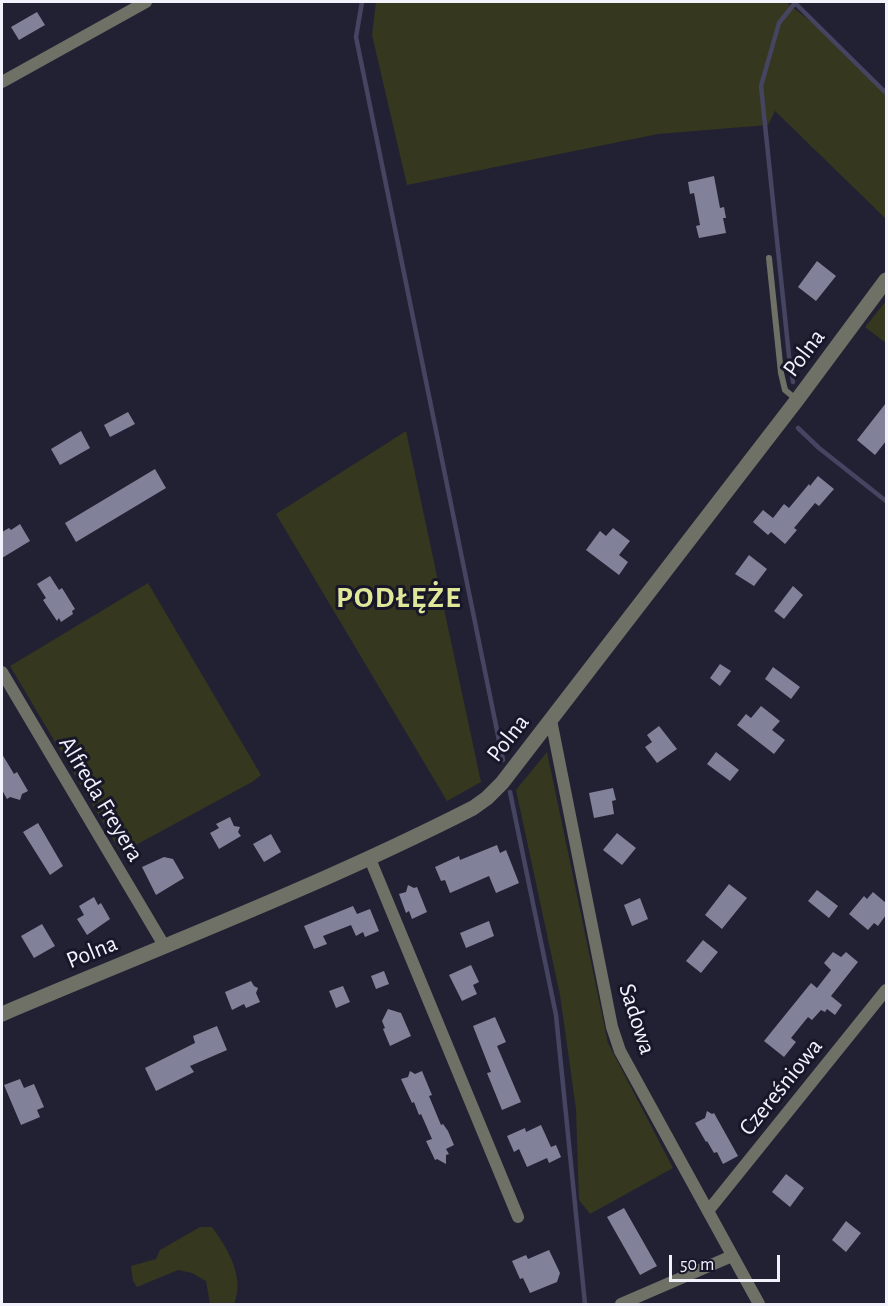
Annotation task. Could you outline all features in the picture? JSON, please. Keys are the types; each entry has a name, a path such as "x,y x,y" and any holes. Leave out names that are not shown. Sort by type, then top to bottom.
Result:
{"street":[{"path":"2,82 146,2"},
{"name":"Polna","path":"2,1014 370,859 473,808 487,798 502,783 551,720 797,400 886,280"},
{"name":"Alfreda Freyera","path":"2,672 165,947"},
{"name":"Sadowa","path":"551,720 612,1027 620,1051 759,1305"},
{"path":"370,859 518,1217"},
{"name":"Czereśniowa","path":"708,1211 886,990"},
{"path":"621,1305 732,1256"}],"lane":[{"path":"769,258 781,373 785,390 797,400"}],"green space":[{"path":"376,2 786,2 824,32 886,92 886,219 775,111 768,125 658,134 407,185 372,35"},
{"path":"886,301 886,343 865,327"},
{"path":"406,431 481,782 447,801 276,514"},
{"path":"148,583 261,775 121,853 10,666"},
{"path":"547,752 608,1043 673,1168 590,1214 579,1200 576,1109 560,995 516,790"},
{"path":"200,1227 212,1227 229,1254 237,1284 234,1304 210,1304 206,1281 192,1273 178,1270 137,1287 133,1281 131,1266 156,1259 160,1250"}],"building":[{"path":"37,12 45,25 19,40 11,27"},
{"path":"714,176 720,208 724,207 726,218 723,218 726,233 699,238 696,226 700,225 694,193 690,194 688,182"},
{"path":"817,261 836,276 816,301 798,287"},
{"path":"886,403 886,441 875,455 857,440"},
{"path":"128,412 135,424 110,437 104,425"},
{"path":"81,431 90,448 60,465 51,449"},
{"path":"155,469 166,488 76,542 65,523"},
{"path":"818,476 834,489 819,506 815,503 794,528 797,530 785,544 771,532 768,535 753,522 763,510 773,518 784,504 789,508"},
{"path":"20,524 30,541 2,558 2,532 9,528 11,530"},
{"path":"613,528 630,541 619,555 628,562 619,575 586,550 600,531 606,536"},
{"path":"749,555 767,569 754,586 735,574"},
{"path":"50,576 59,590 62,588 75,609 72,611 73,614 61,622 59,618 57,621 43,600 46,598 37,584"},
{"path":"793,586 803,595 784,619 774,611"},
{"path":"720,664 731,671 720,686 710,678"},
{"path":"773,667 800,687 791,699 765,679"},
{"path":"761,706 780,721 772,730 785,740 774,754 737,725 746,714 751,718"},
{"path":"659,726 677,749 657,763 645,747 652,742 647,735"},
{"path":"716,752 739,770 730,781 707,764"},
{"path":"2,754 14,774 17,772 28,791 22,794 20,800 10,797 7,799 2,790"},
{"path":"613,788 616,800 612,801 614,814 594,818 589,793"},
{"path":"230,817 234,826 240,827 238,832 241,836 219,849 210,833 219,828 216,824"},
{"path":"38,823 63,866 50,875 23,832"},
{"path":"617,833 636,848 622,865 603,850"},
{"path":"271,834 281,852 264,862 253,844"},
{"path":"497,845 500,853 506,850 519,883 496,893 489,876 450,893 445,880 441,881 435,867 459,856 460,860"},
{"path":"164,857 173,859 184,878 156,895 142,867"},
{"path":"729,884 747,898 722,929 705,915"},
{"path":"408,885 417,887 427,912 412,919 409,911 406,913 399,894 406,892"},
{"path":"817,890 838,906 829,918 808,901"},
{"path":"873,892 886,903 886,915 878,926 874,923 868,930 849,914 864,896 867,899"},
{"path":"94,897 98,905 101,903 110,919 87,935 77,919 84,915 79,906"},
{"path":"640,898 648,919 632,926 624,905"},
{"path":"353,906 357,914 370,909 379,931 365,937 363,932 356,936 351,925 323,936 327,944 314,949 304,926"},
{"path":"489,921 494,936 466,948 460,933"},
{"path":"42,924 55,946 34,958 21,936"},
{"path":"703,940 718,952 701,973 686,961"},
{"path":"833,952 841,957 846,952 858,962 831,996 842,1005 835,1015 827,1009 825,1012 821,1010 812,1020 808,1017 791,1038 796,1042 784,1057 764,1041 811,983 817,988 831,970 824,963"},
{"path":"471,965 479,982 473,985 477,994 462,1001 449,975"},
{"path":"384,971 389,984 376,989 371,976"},
{"path":"251,981 258,988 256,993 260,1002 246,1008 244,1004 232,1010 225,992"},
{"path":"343,986 350,1002 336,1008 329,991"},
{"path":"388,1009 401,1013 411,1036 390,1046 382,1021"},
{"path":"495,1017 506,1042 497,1046 521,1102 502,1110 487,1073 491,1072 473,1026"},
{"path":"217,1026 227,1050 190,1066 194,1072 156,1091 145,1068 195,1043 193,1036"},
{"path":"410,1071 415,1074 422,1071 441,1125 443,1124 448,1131 454,1145 446,1149 449,1154 446,1155 446,1164 435,1160 426,1141 432,1139 401,1079 408,1077"},
{"path":"20,1079 24,1088 34,1084 44,1107 37,1110 40,1117 21,1125 4,1085"},
{"path":"707,1111 714,1113 738,1156 723,1164 717,1152 714,1153 695,1123 705,1118"},
{"path":"541,1125 551,1147 556,1145 561,1157 549,1163 547,1158 527,1167 519,1149 514,1152 507,1136 525,1128 526,1132"},
{"path":"786,1174 804,1188 790,1207 772,1192"},
{"path":"624,1208 657,1266 640,1275 607,1217"},
{"path":"846,1221 861,1233 846,1252 832,1240"},
{"path":"549,1250 560,1273 557,1282 530,1293 523,1278 520,1279 512,1261 526,1255 528,1259"}],"waterway":[{"path":"362,2 356,37 503,760"},
{"path":"794,2 886,93"},
{"path":"793,382 761,86 779,23 795,3"},
{"path":"798,428 819,448 886,501"},
{"path":"510,792 556,1015 585,1304"}],"district":[{"name":"PODŁĘŻE","path":"399,598"}]}
